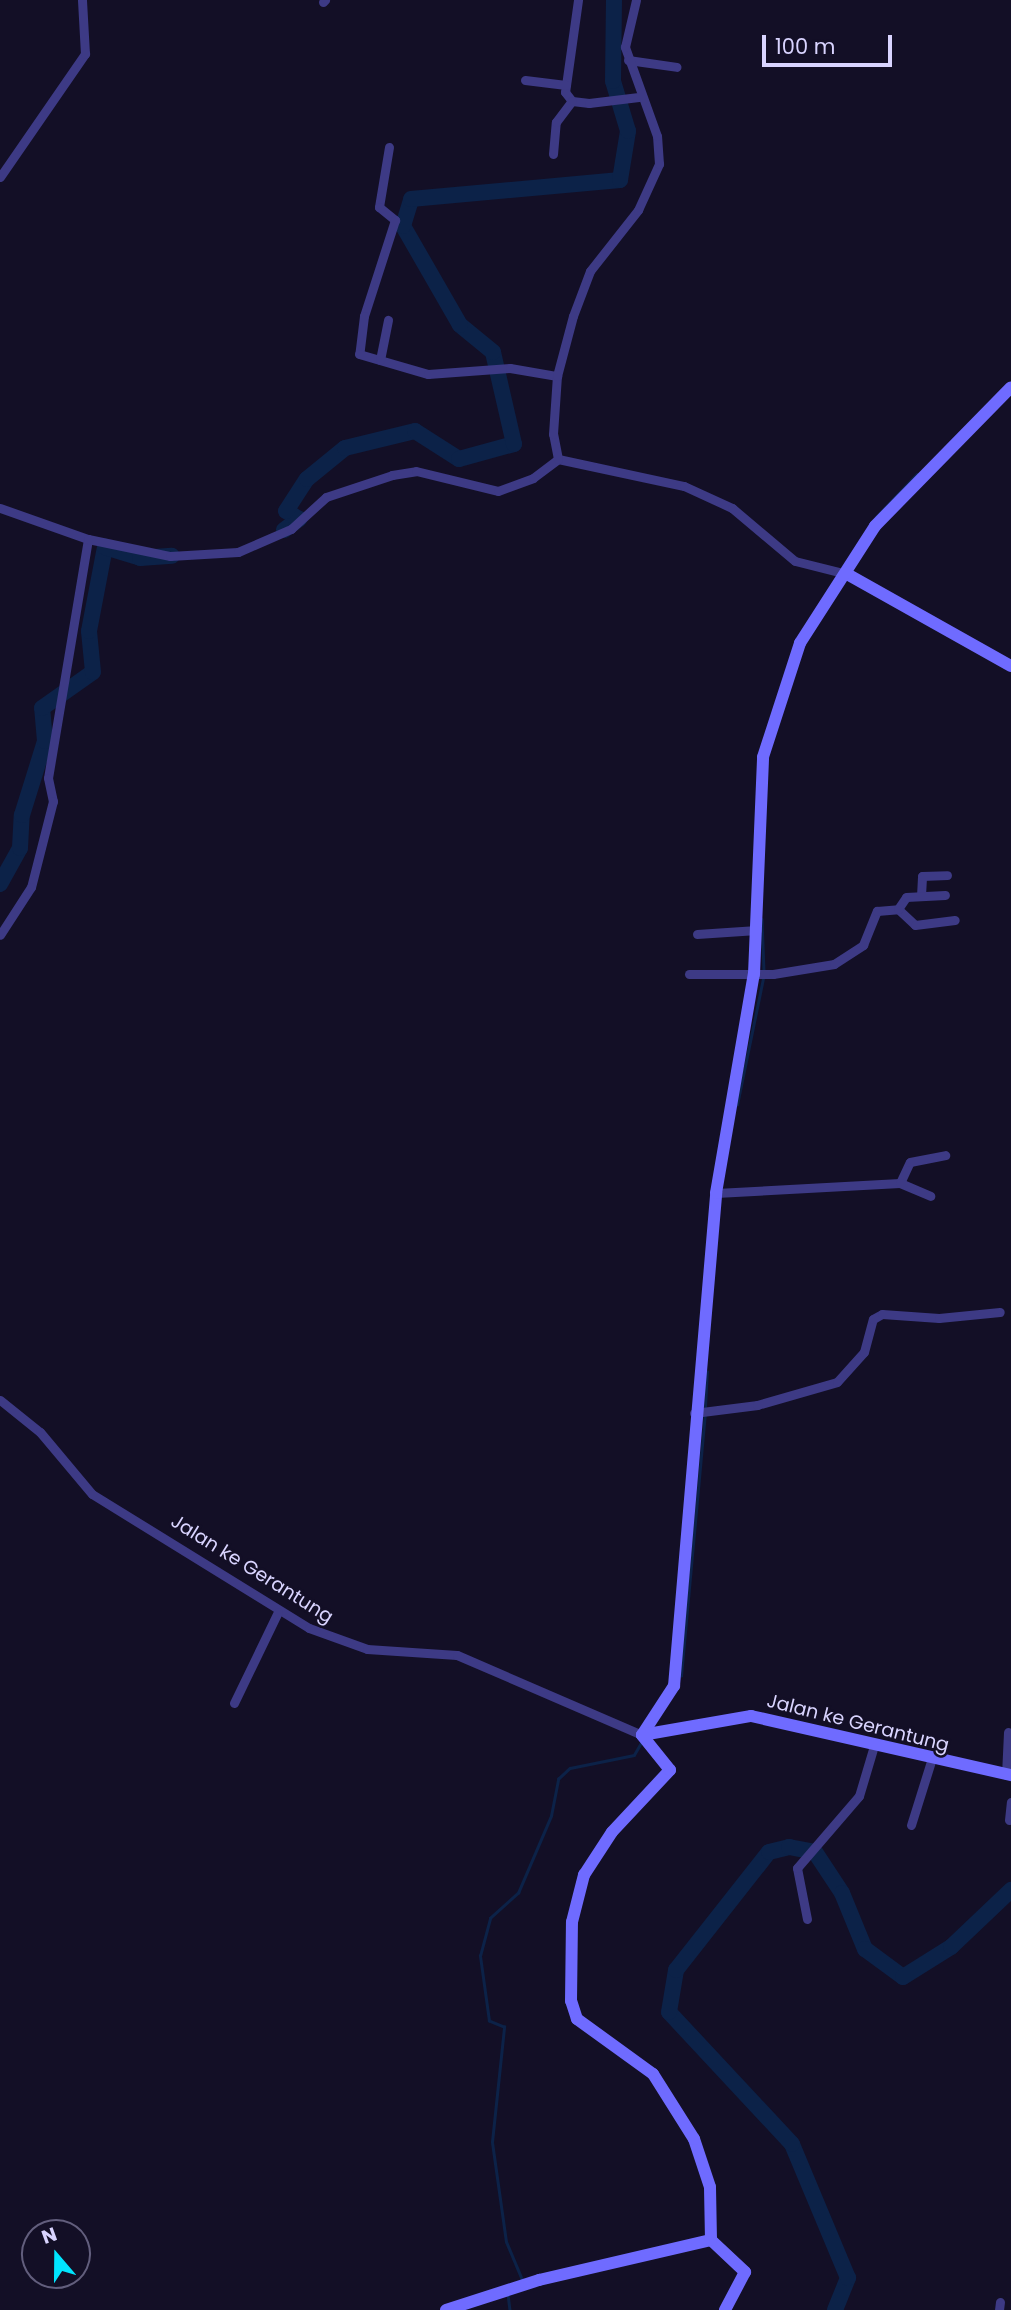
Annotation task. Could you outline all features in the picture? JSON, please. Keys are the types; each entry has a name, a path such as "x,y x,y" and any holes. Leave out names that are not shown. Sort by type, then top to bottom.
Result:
{"street":[{"path":"0,177 85,54 82,0"},
{"path":"572,102 566,85 578,0"},
{"path":"558,459 553,434 557,376 590,271 638,210 659,163 657,136 639,97 624,37 636,0"},
{"path":"628,60 677,67"},
{"path":"526,80 566,85"},
{"path":"572,102 606,103 639,97"},
{"path":"553,154 556,122 572,102"},
{"path":"389,146 379,207 395,220 359,354 428,374 478,368 510,368 557,376"},
{"path":"380,360 388,320"},
{"path":"725,2310 745,2272 711,2240 710,2187 694,2139 653,2074 577,2019 571,2001 572,1922 584,1875 612,1832 670,1770 642,1735 674,1686 703,1413 719,1194 755,974 764,757 800,643 847,574 883,514 1011,387"},
{"path":"0,508 88,539 170,555 238,552 290,530 326,497 392,475 416,471 498,491 533,478 558,459 684,486 732,508 795,561 847,574 1011,666"},
{"path":"0,936 31,887 53,801 48,778 88,539"},
{"path":"921,896 922,876 947,875"},
{"path":"898,909 904,898 944,895"},
{"path":"689,974 773,974 847,959 863,945 877,911 898,909 915,925 955,920"},
{"path":"697,934 757,930"},
{"path":"900,1183 910,1162 945,1155"},
{"path":"719,1194 900,1183 930,1196"},
{"path":"703,1413 837,1382 864,1352 876,1316 1000,1312"},
{"name":"Jalan ke Gerantung","path":"0,1400 34,1426 92,1494 223,1571 278,1612 337,1642 449,1654 495,1668 601,1722 642,1735 751,1716 873,1749 1009,1775"},
{"path":"234,1703 278,1612"},
{"path":"1008,1732 1009,1775"},
{"path":"807,1919 797,1868 817,1849 859,1796 873,1749"},
{"path":"911,1825 931,1761"},
{"path":"1009,1820 1011,1802"},
{"path":"446,2310 539,2280 711,2240"}],"waterway":[{"path":"284,530 299,519 286,511 307,479 345,448 415,431 459,459 514,444 493,352 460,325 403,226 411,199 620,180 628,131 613,81 614,0"},
{"path":"876,517 917,474"},
{"path":"0,884 20,848 22,815 45,741 42,708 93,672 89,631 105,547 140,558 172,556"},
{"path":"762,919 764,972"},
{"path":"737,1105 763,978"},
{"path":"705,1407 707,1372"},
{"path":"681,1676 705,1414"},
{"path":"522,2280 506,2242 492,2142 504,2027 489,2021 480,1956 490,1918 518,1893 551,1816 558,1779 570,1768 634,1755 642,1741"},
{"path":"835,2310 848,2278 792,2144 669,2012 676,1970 769,1852 789,1847 815,1852 842,1893 865,1949 903,1977 951,1947 1011,1890"},
{"path":"508,2294 510,2310"}]}
